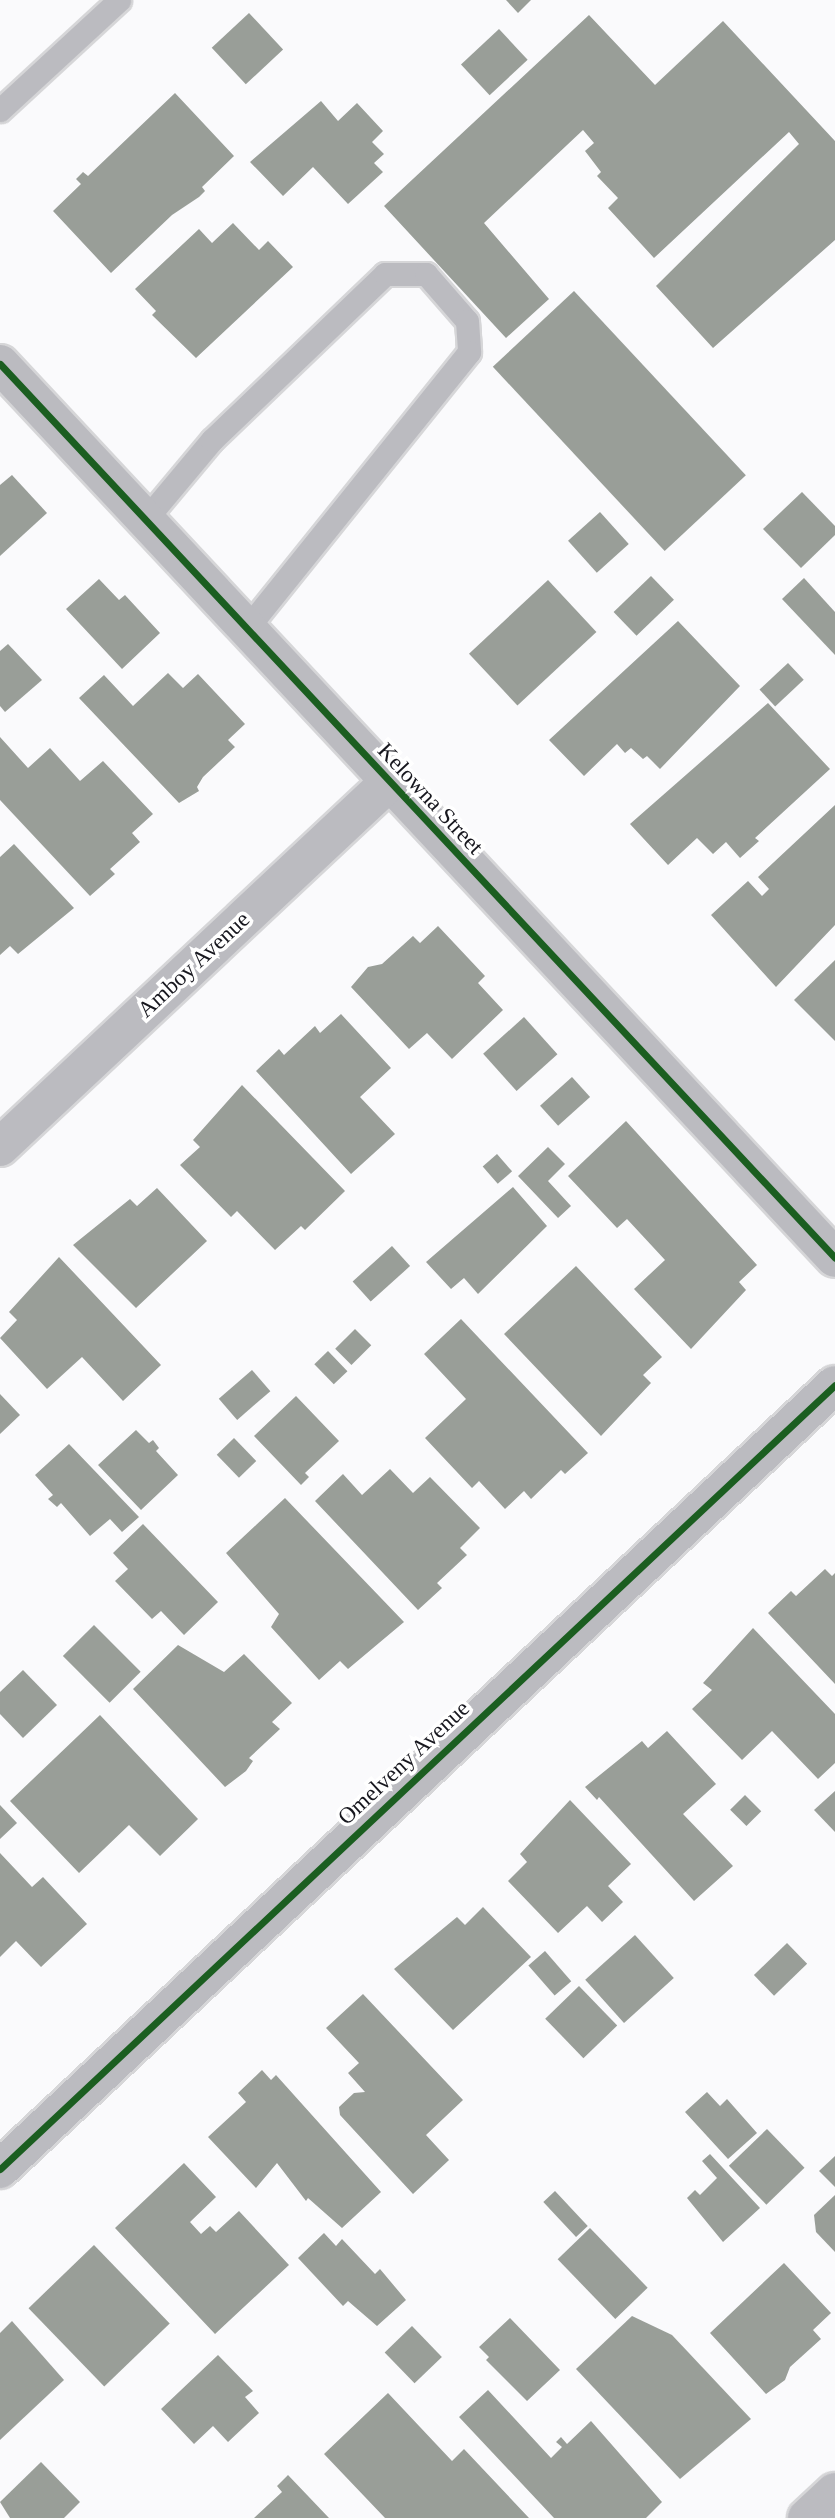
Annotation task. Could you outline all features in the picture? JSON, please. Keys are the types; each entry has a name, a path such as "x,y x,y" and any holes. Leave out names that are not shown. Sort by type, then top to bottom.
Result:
{"street":[{"name":"Kelowna Street","path":"0,363 388,783 835,1258"},
{"name":"Amboy Avenue","path":"0,1147 388,783"},
{"name":"Omelveny Avenue","path":"0,2169 835,1385"},
{"path":"807,2518 835,2492"}],"lane":[{"path":"0,110 119,0"},
{"path":"145,520 212,440 385,274 426,274 467,321 469,352 246,629"}],"building":[{"path":"506,0 531,0 518,13"},
{"path":"249,13 283,50 246,84 212,48"},
{"path":"589,15 655,85 723,21 835,141 835,240 713,348 656,286 799,144 789,132 654,258 608,208 618,198 597,176 601,172 585,151 594,143 583,130 484,223 549,299 506,338 384,206"},
{"path":"499,29 528,60 490,95 461,64"},
{"path":"175,93 234,156 202,187 205,191 199,197 172,215 111,273 53,211 81,184 76,179 83,172 88,176"},
{"path":"321,101 338,121 357,103 383,131 372,142 384,154 374,163 383,172 348,204 313,167 283,196 250,162"},
{"path":"233,223 259,250 268,241 293,267 196,358 152,315 156,311 135,289 199,229 212,243"},
{"path":"574,291 746,475 665,551 493,367"},
{"path":"12,475 47,513 0,556 0,485"},
{"path":"802,492 835,526 835,535 801,568 763,529"},
{"path":"600,512 629,544 597,573 568,541"},
{"path":"651,576 674,600 637,636 614,612"},
{"path":"804,578 835,612 835,655 782,599"},
{"path":"99,579 119,600 125,595 160,633 122,669 66,609"},
{"path":"548,580 596,632 517,706 469,654"},
{"path":"678,621 740,686 660,769 647,756 643,759 631,748 625,753 617,744 584,776 549,740"},
{"path":"8,644 42,680 5,712 0,706 0,651"},
{"path":"788,663 804,680 775,706 759,690"},
{"path":"168,673 183,688 198,674 245,724 228,740 235,747 203,777 197,787 199,791 179,803 79,698 104,675 133,706"},
{"path":"768,703 830,769 755,838 759,841 740,858 726,842 713,854 697,838 668,865 630,824"},
{"path":"0,737 28,768 50,748 80,781 103,761 153,814 132,833 140,842 110,869 115,874 90,896 0,800"},
{"path":"835,805 835,925 776,987 711,915 748,881 762,896 769,889 758,877"},
{"path":"14,844 74,908 18,954 10,946 0,955 0,857"},
{"path":"438,926 485,976 478,983 503,1010 452,1059 427,1033 409,1049 351,987 368,967 382,964 413,936 420,943"},
{"path":"835,960 835,1041 794,1000"},
{"path":"341,1014 391,1068 360,1097 395,1134 351,1174 256,1071 279,1049 284,1055 315,1026 320,1033"},
{"path":"524,1017 557,1054 517,1091 483,1054"},
{"path":"572,1077 590,1097 558,1126 540,1106"},
{"path":"242,1085 345,1191 305,1230 301,1226 275,1250 237,1211 231,1217 180,1165 200,1147 193,1140"},
{"path":"626,1121 757,1265 739,1282 746,1290 691,1349 634,1289 665,1260 627,1219 617,1228 568,1176"},
{"path":"548,1147 565,1164 548,1181 571,1206 558,1218 518,1176"},
{"path":"497,1154 512,1171 498,1184 483,1166"},
{"path":"513,1187 547,1226 478,1294 464,1278 451,1289 426,1262"},
{"path":"157,1188 207,1241 136,1308 73,1245 130,1199 137,1206"},
{"path":"392,1246 410,1266 371,1302 353,1281"},
{"path":"59,1257 161,1365 123,1401 82,1357 47,1389 0,1338 17,1320 9,1312"},
{"path":"576,1266 662,1357 643,1375 651,1383 601,1436 504,1334"},
{"path":"461,1319 588,1453 565,1474 561,1470 531,1499 524,1491 505,1509 479,1481 472,1488 425,1438 466,1399 424,1354"},
{"path":"355,1329 371,1345 351,1365 335,1349"},
{"path":"328,1351 347,1371 334,1384 314,1364"},
{"path":"252,1370 270,1391 237,1420 219,1399"},
{"path":"0,1394 20,1415 0,1434"},
{"path":"296,1396 339,1441 305,1473 309,1477 301,1485 254,1436"},
{"path":"136,1430 149,1443 153,1440 159,1448 156,1451 178,1475 141,1510 98,1465"},
{"path":"234,1438 256,1461 239,1478 217,1455"},
{"path":"69,1444 139,1517 122,1532 110,1519 90,1536 61,1503 57,1507 48,1499 53,1495 35,1475"},
{"path":"390,1469 413,1493 430,1477 480,1528 460,1548 467,1555 437,1583 442,1588 418,1610 315,1501 343,1474 362,1495"},
{"path":"285,1498 404,1622 348,1669 340,1661 319,1680 271,1627 279,1614 226,1553"},
{"path":"143,1524 218,1602 184,1635 161,1611 152,1619 115,1581 128,1569 113,1553"},
{"path":"825,1569 832,1576 835,1573 835,1684 768,1613 791,1591 796,1596"},
{"path":"94,1625 141,1672 110,1703 63,1656"},
{"path":"753,1628 835,1714 835,1763 818,1779 772,1731 742,1760 692,1709 712,1690 703,1683"},
{"path":"178,1645 224,1672 244,1654 292,1703 272,1722 280,1729 249,1758 253,1761 246,1771 225,1787 133,1689"},
{"path":"23,1670 57,1705 23,1738 0,1714 0,1692"},
{"path":"100,1715 198,1819 160,1856 129,1825 79,1873 10,1801"},
{"path":"667,1731 716,1784 683,1814 733,1866 694,1901 599,1797 597,1800 585,1787 642,1741 648,1748"},
{"path":"835,1791 835,1832 814,1810"},
{"path":"745,1795 761,1811 746,1826 730,1810"},
{"path":"570,1800 631,1864 608,1886 623,1902 602,1922 587,1906 558,1933 508,1881 527,1862 520,1854"},
{"path":"0,1805 17,1823 0,1839"},
{"path":"0,1853 32,1887 43,1877 87,1924 41,1967 16,1941 0,1957"},
{"path":"483,1907 531,1957 453,2030 394,1969 457,1917 465,1925"},
{"path":"635,1935 674,1978 624,2023 585,1980"},
{"path":"787,1943 807,1964 774,1996 754,1975"},
{"path":"545,1951 571,1981 555,1996 528,1965"},
{"path":"579,1986 617,2026 583,2058 545,2019"},
{"path":"363,1994 463,2100 426,2135 449,2160 413,2194 340,2115 339,2107 354,2093 365,2092 348,2073 359,2063 326,2028"},
{"path":"262,2070 271,2080 276,2075 381,2192 342,2228 308,2198 306,2201 277,2163 256,2188 208,2137 246,2102 238,2093"},
{"path":"707,2092 720,2106 727,2099 757,2133 728,2159 685,2112"},
{"path":"767,2129 805,2168 766,2205 729,2166"},
{"path":"710,2154 760,2208 723,2242 687,2198 695,2190 700,2195 717,2178 702,2161"},
{"path":"835,2156 835,2187 819,2171"},
{"path":"184,2163 216,2197 190,2222 201,2234 210,2226 216,2232 239,2211 289,2265 215,2334 115,2228"},
{"path":"555,2191 588,2226 576,2237 543,2202"},
{"path":"835,2195 835,2252 816,2232 814,2215"},
{"path":"590,2228 648,2288 615,2319 558,2259"},
{"path":"324,2233 336,2246 342,2239 375,2274 380,2269 406,2300 377,2326 348,2301 343,2306 298,2258"},
{"path":"94,2245 170,2323 104,2387 29,2308"},
{"path":"784,2263 831,2313 813,2330 821,2339 790,2367 785,2380 766,2394 710,2333"},
{"path":"632,2316 672,2335 751,2419 680,2479 576,2369"},
{"path":"510,2318 560,2370 527,2401 486,2360 489,2357 479,2347"},
{"path":"12,2321 64,2380 0,2440 0,2333"},
{"path":"412,2326 442,2357 415,2383 385,2352"},
{"path":"218,2355 253,2391 245,2397 259,2413 228,2442 213,2426 194,2444 161,2409"},
{"path":"488,2390 551,2458 562,2447 556,2442 561,2437 567,2444 591,2421 662,2502 646,2518 554,2518 459,2417"},
{"path":"388,2393 452,2461 464,2449 529,2518 385,2518 324,2454"},
{"path":"41,2462 80,2502 64,2518 10,2518 0,2502"},
{"path":"288,2475 329,2518 254,2518 282,2492 277,2486"}],"cycle path":[{"path":"0,364 835,1258"},
{"path":"0,2169 835,1385"}]}
